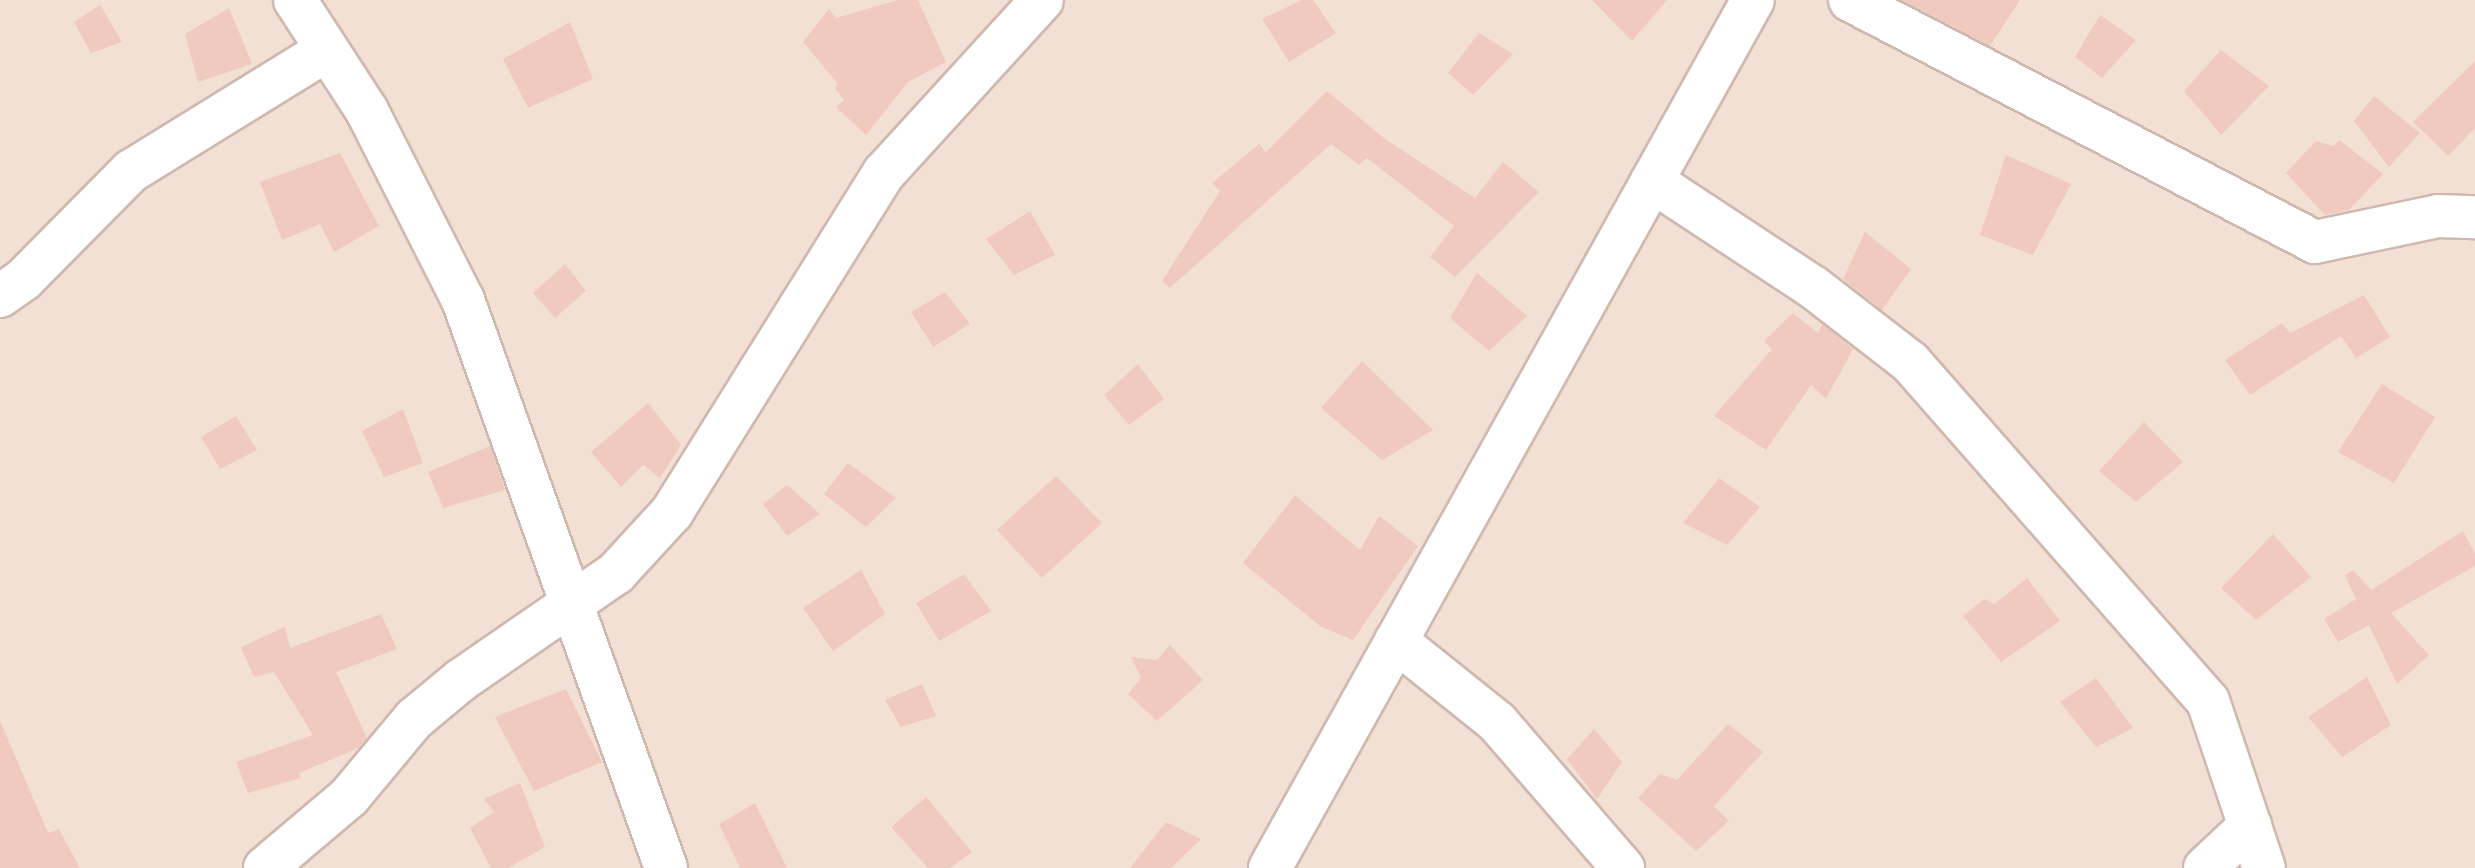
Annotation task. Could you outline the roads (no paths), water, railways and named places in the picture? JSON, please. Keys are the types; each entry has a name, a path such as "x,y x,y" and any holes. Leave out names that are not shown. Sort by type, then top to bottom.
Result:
{"street":[{"path":"295,0 367,111 463,300 570,608 640,787 666,868"},
{"path":"265,868 349,797 414,719 461,680 570,608 616,573 672,512 884,173 1042,0"},
{"path":"1270,868 1753,0"},
{"path":"1850,0 2315,242 2438,216 2475,217"},
{"path":"0,296 24,279 131,171 327,50"},
{"path":"1652,181 1813,287 1910,362 2208,701 2264,868"},
{"path":"1396,641 1497,722 1623,868"},
{"path":"2205,868 2250,826"}]}
